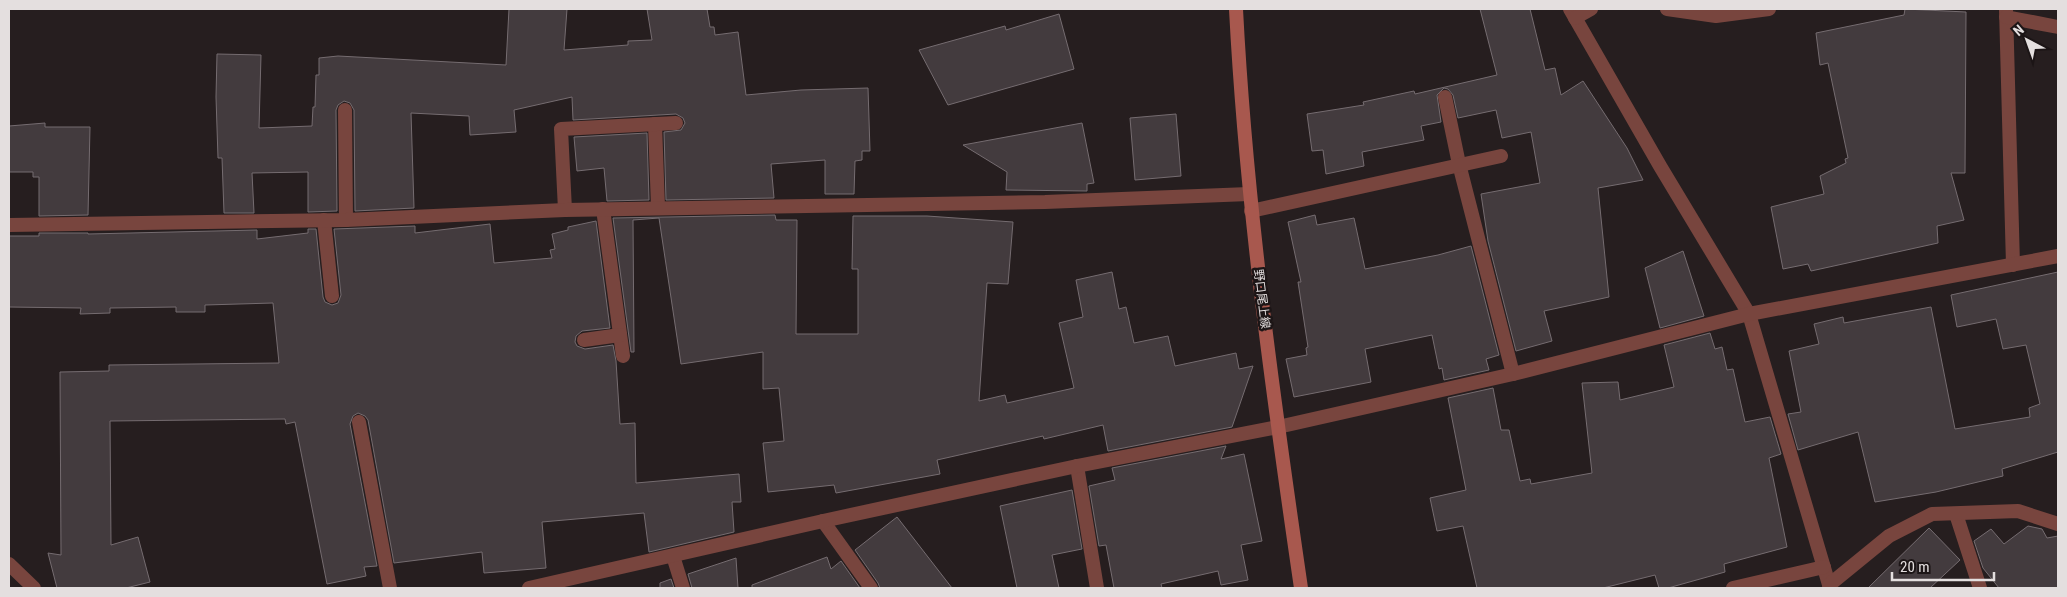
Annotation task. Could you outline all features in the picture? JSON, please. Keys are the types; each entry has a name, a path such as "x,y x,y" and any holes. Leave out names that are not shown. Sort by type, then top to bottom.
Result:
{"main road":[{"name":"野口尾上線","path":"1236,9 1249,194 1278,427 1302,588"}],"street":[{"path":"1591,9 1572,13 1660,166 1749,314 1830,587 1889,536 1932,514 2018,511 2058,524"},
{"path":"1667,9 1716,16 1769,9"},
{"path":"2013,265 2006,13 2058,28"},
{"path":"1445,96 1459,164 1513,374"},
{"path":"345,110 346,220"},
{"path":"655,124 658,207"},
{"path":"565,210 561,129 676,124"},
{"path":"1251,210 1501,156"},
{"path":"9,225 346,220 658,207 1045,202 1249,194"},
{"path":"602,209 623,356"},
{"path":"324,220 332,296"},
{"path":"533,588 823,521 1077,466 1278,427 1513,374 1749,314 2058,256"},
{"path":"584,340 620,335"},
{"path":"359,422 390,588"},
{"path":"1077,466 1096,588"},
{"path":"1956,514 1980,588"},
{"path":"823,521 871,588"},
{"path":"673,556 683,588"},
{"path":"9,564 34,588"},
{"path":"1733,588 1824,567"}],"building":[{"path":"509,9 567,9 564,50 628,45 628,41 652,40 647,9 707,9 710,27 714,27 715,35 738,32 746,95 801,90 868,88 870,151 862,151 862,160 855,161 854,194 825,194 825,160 771,164 774,198 666,200 664,132 681,130 685,123 683,118 676,114 573,120 572,97 514,110 516,132 470,135 469,116 411,113 414,208 355,211 354,110 350,103 344,101 338,105 336,110 337,211 308,212 308,172 252,173 254,213 224,213 222,158 218,158 217,54 261,55 259,128 312,126 313,107 315,107 316,75 319,75 319,58 338,56 506,65"},
{"path":"1480,9 1530,9 1545,70 1555,68 1561,95 1583,81 1627,148 1643,180 1598,188 1609,297 1544,311 1552,341 1516,351 1488,241 1481,194 1540,183 1531,132 1502,138 1496,110 1458,118 1453,95 1448,89 1444,88 1437,95 1441,122 1421,126 1424,140 1362,152 1364,166 1326,174 1323,150 1312,151 1307,114 1364,105 1363,102 1414,91 1415,94 1497,75"},
{"path":"1905,9 1966,12 1965,173 1951,173 1964,220 1937,226 1938,243 1811,271 1808,264 1783,269 1771,207 1824,194 1820,176 1846,163 1845,159 1848,158 1828,63 1820,65 1816,33 1904,15"},
{"path":"1059,14 1074,69 948,105 919,50 1005,26 1006,30"},
{"path":"1176,114 1181,176 1135,180 1130,118"},
{"path":"45,123 45,127 90,127 88,215 39,216 39,177 33,177 33,172 9,172 9,126"},
{"path":"1082,123 1094,183 1087,184 1087,191 1006,190 1007,172 963,145"},
{"path":"647,133 649,200 607,201 604,168 577,171 574,137"},
{"path":"775,215 776,220 797,220 796,334 858,334 858,269 852,269 853,216 927,216 1013,222 1008,284 987,283 979,401 1005,395 1007,403 1074,388 1059,323 1083,317 1076,280 1112,272 1119,309 1126,307 1134,343 1168,336 1175,366 1236,353 1239,369 1253,366 1232,427 1108,451 1103,425 1044,439 1043,436 937,460 940,474 836,493 834,485 768,492 763,443 784,441 779,388 763,389 763,352 681,364 659,218 633,220 634,352 631,352 613,218"},
{"path":"1315,215 1317,225 1354,218 1365,269 1438,255 1471,246 1499,355 1486,359 1489,370 1444,380 1442,368 1439,369 1432,335 1365,349 1371,382 1294,397 1286,359 1307,355 1306,348 1308,347 1298,282 1301,282 1288,222"},
{"path":"596,221 610,328 582,331 576,336 575,342 577,346 585,349 613,345 616,361 620,424 635,423 636,483 739,474 741,502 732,502 734,532 649,552 644,513 542,522 546,568 484,573 482,552 394,563 368,420 365,416 358,413 353,416 350,424 377,566 364,567 366,576 327,584 295,422 286,424 285,419 110,421 111,545 138,537 150,582 126,588 57,588 48,553 61,555 60,372 109,371 109,365 279,363 273,303 205,305 205,312 176,312 176,307 110,308 110,313 80,314 81,308 9,307 9,236 39,236 39,233 88,234 257,230 257,239 308,233 308,229 316,229 323,297 325,302 332,305 338,303 341,295 334,229 415,226 415,233 490,224 494,263 552,258 550,250 555,249 552,234 568,230 568,227"},
{"path":"1683,251 1704,316 1660,328 1645,268"},
{"path":"2058,272 2058,452 2002,469 2003,476 1936,492 1875,502 1858,432 1798,450 1788,414 1801,412 1789,351 1819,344 1814,324 1843,317 1844,323 1931,307 1955,429 2030,417 2029,408 2040,404 2026,345 2003,349 1996,319 1957,327 1951,295"},
{"path":"1710,333 1715,349 1722,347 1727,370 1733,369 1745,422 1770,417 1781,454 1769,458 1787,547 1724,564 1725,572 1668,588 1659,588 1655,575 1603,588 1477,588 1463,526 1437,531 1430,498 1466,490 1448,398 1493,388 1501,430 1509,430 1520,481 1530,479 1531,484 1592,473 1582,383 1618,382 1620,400 1674,387 1664,345"},
{"path":"1226,446 1221,459 1244,454 1262,541 1241,545 1248,580 1221,585 1218,571 1161,584 1162,588 1114,588 1106,545 1099,546 1089,486 1115,480 1112,468"},
{"path":"1072,490 1082,549 1052,555 1059,588 1017,588 1000,506"},
{"path":"897,517 952,588 880,588 855,550"},
{"path":"2028,526 2042,529 2047,538 2058,536 2058,588 1999,588 1983,568 1974,541 1991,529 2004,544"},
{"path":"1929,528 1960,560 1930,588 1868,588"},
{"path":"827,557 831,569 841,561 860,588 752,588 752,585"},
{"path":"736,558 738,588 692,588 688,574"},
{"path":"671,579 674,588 660,588 660,583"}]}
